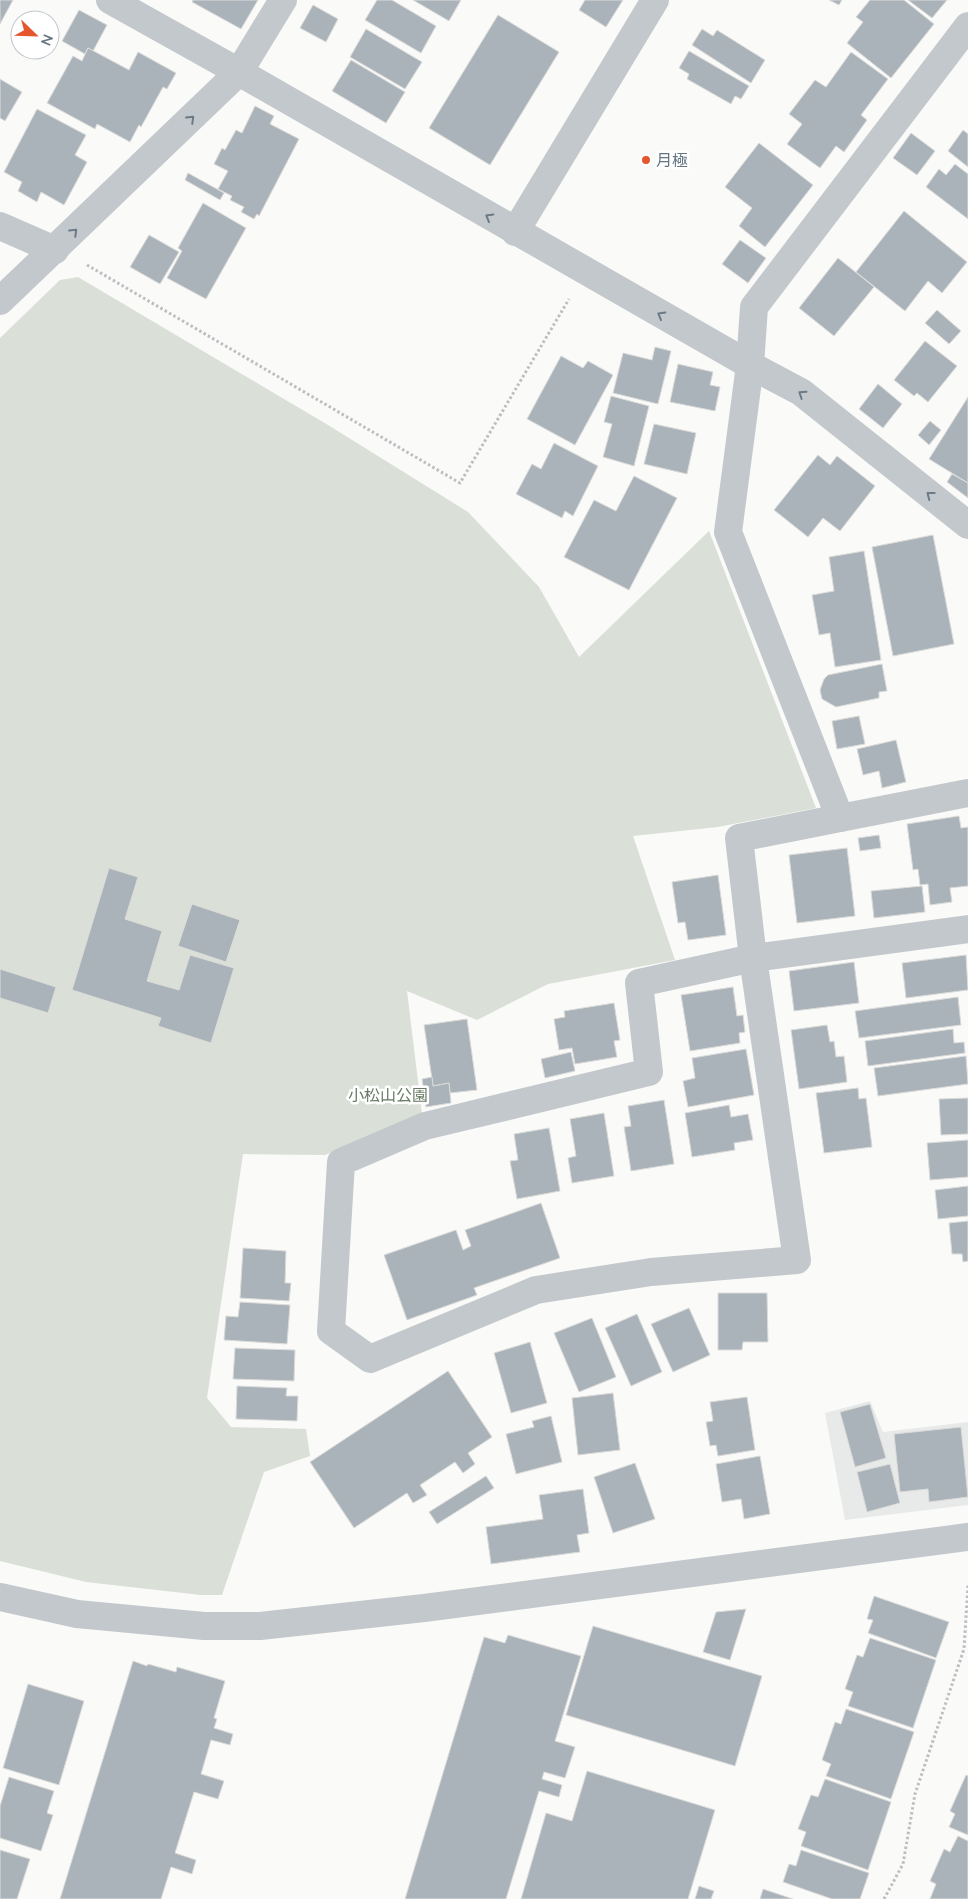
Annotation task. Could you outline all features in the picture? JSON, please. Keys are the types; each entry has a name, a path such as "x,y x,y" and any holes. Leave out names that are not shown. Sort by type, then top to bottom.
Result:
{"street":[{"path":"110,0 240,72 750,366 801,392 968,525"},
{"path":"0,301 240,72 283,0"},
{"path":"515,232 655,0"},
{"path":"840,818 728,532 750,366 754,307 968,26"},
{"path":"0,226 55,250"},
{"path":"968,793 739,838 753,958 797,1260 650,1272 536,1290 370,1359 331,1331 341,1162 425,1126 649,1072 639,983 753,958 968,929"},
{"path":"2,1604 78,1614 204,1626 260,1626 424,1608 968,1537"}],"path":[{"path":"55,250 94,268 460,484 585,271"},
{"path":"884,1899 903,1864 915,1794 964,1649 968,1585"}],"shaded area":[{"path":"870,1401 883,1432 968,1422 968,1505 845,1520 825,1413"}],"green space":[{"name":"小松山公園","path":"78,277 328,425 468,512 539,587 579,657 709,531 816,808 718,827 633,836 675,960 548,984 477,1020 407,991 422,1114 325,1155 243,1154 207,1398 231,1427 306,1429 310,1456 264,1472 222,1595 201,1595 86,1582 0,1561 0,338 60,280"}],"building":[{"path":"0,0 13,0 0,24"},
{"path":"193,0 258,0 241,29 192,2"},
{"path":"377,0 392,0 436,26 421,53 365,20"},
{"path":"413,0 461,0 449,21"},
{"path":"585,0 623,0 606,27 579,10"},
{"path":"829,0 842,0 839,5"},
{"path":"870,0 904,0 934,24 891,78 847,43 863,22 856,17"},
{"path":"908,0 947,0 932,18"},
{"path":"313,5 338,19 326,42 300,28"},
{"path":"79,10 107,25 93,51 88,48 85,54 62,41"},
{"path":"498,15 559,52 490,165 429,128"},
{"path":"366,29 422,62 405,89 350,57"},
{"path":"702,29 713,36 717,30 765,60 751,83 692,45"},
{"path":"88,48 129,70 138,52 176,73 167,89 163,87 141,127 139,125 130,142 97,124 95,129 47,103 73,56 82,61"},
{"path":"689,51 749,86 741,99 735,96 731,104 687,79 689,74 679,68"},
{"path":"851,52 888,79 861,115 867,120 844,152 836,146 820,168 787,144 802,124 789,114 815,80 826,87"},
{"path":"351,60 405,92 386,123 332,91"},
{"path":"0,79 22,92 5,121 0,118"},
{"path":"255,106 274,116 270,124 299,139 259,216 257,214 254,219 241,212 244,207 230,200 232,196 218,189 228,171 214,164 222,148 225,150 236,130 242,133"},
{"path":"37,109 86,135 75,155 87,162 64,205 41,192 37,202 18,191 22,182 4,172"},
{"path":"963,130 968,134 968,167 948,151"},
{"path":"911,133 935,151 917,175 893,158"},
{"path":"759,143 813,185 765,247 739,226 752,208 725,187"},
{"path":"955,164 968,174 968,219 926,187 939,169 946,175"},
{"path":"188,173 224,193 220,200 185,180"},
{"path":"203,203 246,228 206,299 167,278 182,251 178,248"},
{"path":"904,211 967,262 942,293 928,281 905,311 856,272"},
{"path":"149,235 179,252 160,284 130,267"},
{"path":"740,240 766,258 748,283 722,264"},
{"path":"838,258 874,287 834,336 799,308"},
{"path":"937,310 961,331 949,344 925,323"},
{"path":"925,341 957,366 928,402 917,393 914,396 894,380"},
{"path":"655,347 671,351 658,404 613,393 623,353 652,360"},
{"path":"561,356 583,368 588,361 613,375 575,445 527,419"},
{"path":"678,364 713,372 710,385 720,387 715,411 670,402"},
{"path":"878,384 902,404 883,428 859,409"},
{"path":"611,396 649,406 634,466 603,457 612,424 604,422"},
{"path":"968,397 968,483 929,459"},
{"path":"930,421 941,430 929,445 918,435"},
{"path":"654,424 696,433 687,474 644,464"},
{"path":"554,443 598,466 573,516 565,511 562,518 516,494 532,464 541,469"},
{"path":"818,455 830,465 837,456 875,486 840,531 823,518 808,537 774,510"},
{"path":"952,474 968,483 968,498 947,482"},
{"path":"634,476 677,498 629,590 564,557 594,500 616,511"},
{"path":"933,535 954,644 893,656 872,547"},
{"path":"864,551 881,660 835,667 830,633 819,635 812,595 834,591 829,557"},
{"path":"882,664 887,691 879,692 879,698 836,707 822,699 820,690 824,679 828,675"},
{"path":"859,716 865,744 837,749 832,721"},
{"path":"896,740 906,782 882,788 879,771 863,775 857,749"},
{"path":"959,816 961,828 968,827 968,886 950,888 952,902 930,905 928,884 920,885 918,869 913,870 907,824"},
{"path":"879,835 881,848 860,851 858,838"},
{"path":"847,848 855,916 797,923 789,855"},
{"path":"109,868 138,877 125,919 162,931 147,981 179,990 190,955 234,968 211,1043 158,1026 161,1018 72,990"},
{"path":"718,875 726,935 688,940 685,922 678,923 672,882"},
{"path":"922,886 925,912 874,918 871,891"},
{"path":"192,904 240,920 226,962 178,946"},
{"path":"966,955 968,990 906,998 902,963"},
{"path":"854,962 859,1003 794,1011 789,971"},
{"path":"0,969 56,987 48,1013 0,998"},
{"path":"733,987 737,1016 743,1015 745,1032 739,1033 740,1043 690,1051 681,995"},
{"path":"958,997 961,1025 859,1038 855,1011"},
{"path":"614,1003 620,1040 614,1041 617,1057 575,1064 572,1048 559,1050 554,1019 565,1017 564,1011"},
{"path":"467,1019 477,1090 450,1093 449,1083 433,1086 424,1025"},
{"path":"827,1025 830,1042 834,1041 836,1057 844,1056 847,1082 799,1089 791,1030"},
{"path":"953,1029 954,1043 964,1042 965,1053 868,1066 865,1041"},
{"path":"746,1049 754,1095 688,1107 683,1081 695,1078 692,1058"},
{"path":"571,1052 575,1071 545,1078 541,1059"},
{"path":"966,1056 968,1084 878,1096 874,1068"},
{"path":"432,1077 433,1086 449,1083 451,1103 426,1107 422,1079"},
{"path":"858,1088 859,1099 866,1098 872,1147 824,1153 816,1093"},
{"path":"968,1098 968,1134 941,1135 939,1099"},
{"path":"664,1100 674,1164 631,1171 624,1127 631,1126 628,1106"},
{"path":"729,1105 731,1117 748,1114 753,1140 734,1143 735,1150 692,1157 685,1113"},
{"path":"604,1113 614,1176 572,1183 568,1158 576,1156 570,1119"},
{"path":"549,1128 560,1191 517,1199 510,1161 518,1160 514,1134"},
{"path":"968,1140 968,1177 930,1180 927,1143"},
{"path":"968,1186 968,1216 938,1219 935,1190"},
{"path":"541,1203 560,1258 474,1288 477,1295 407,1320 384,1255 456,1230 463,1250 471,1246 465,1230"},
{"path":"968,1221 968,1261 963,1262 962,1254 952,1254 949,1223"},
{"path":"243,1248 286,1251 285,1283 291,1283 289,1301 240,1298"},
{"path":"718,1293 767,1293 768,1342 743,1342 742,1350 718,1350"},
{"path":"240,1302 290,1305 287,1344 224,1340 226,1316 238,1317"},
{"path":"689,1308 710,1355 673,1372 651,1324"},
{"path":"637,1314 662,1372 631,1386 605,1328"},
{"path":"592,1318 616,1377 579,1392 554,1333"},
{"path":"530,1342 547,1403 511,1413 494,1353"},
{"path":"235,1348 295,1350 294,1381 233,1379"},
{"path":"448,1371 492,1437 468,1453 475,1464 463,1473 455,1462 420,1485 427,1495 413,1503 407,1493 354,1528 310,1462"},
{"path":"237,1386 287,1388 286,1396 298,1396 297,1421 236,1419"},
{"path":"613,1393 620,1450 578,1455 572,1398"},
{"path":"747,1397 755,1450 718,1456 716,1445 710,1446 706,1422 713,1421 710,1402"},
{"path":"870,1404 886,1458 855,1467 840,1412"},
{"path":"551,1416 562,1462 516,1474 506,1434 534,1427 532,1421"},
{"path":"961,1427 968,1497 929,1502 928,1489 900,1492 894,1434"},
{"path":"760,1456 770,1514 744,1519 741,1499 722,1502 716,1464"},
{"path":"635,1463 655,1519 613,1533 594,1477"},
{"path":"890,1464 900,1503 867,1512 857,1472"},
{"path":"486,1476 494,1488 437,1524 429,1512"},
{"path":"583,1489 589,1533 577,1535 580,1552 491,1564 486,1527 543,1519 539,1495"},
{"path":"874,1596 949,1622 936,1658 868,1633 873,1620 867,1619"},
{"path":"746,1609 730,1660 703,1652 716,1612"},
{"path":"593,1626 762,1676 735,1766 566,1715"},
{"path":"508,1635 581,1656 555,1741 575,1747 565,1778 544,1772 542,1779 562,1785 559,1797 539,1791 506,1899 405,1899 484,1637 505,1643"},
{"path":"870,1638 936,1660 913,1728 848,1706 853,1692 845,1689 857,1655 863,1657"},
{"path":"133,1661 176,1672 177,1667 225,1681 214,1718 217,1719 214,1728 233,1734 230,1745 211,1740 201,1774 224,1781 218,1799 194,1792 175,1853 196,1860 192,1874 171,1867 161,1899 60,1899"},
{"path":"28,1684 84,1701 59,1785 3,1768"},
{"path":"846,1709 914,1732 891,1799 826,1776 831,1764 822,1760 835,1722 841,1724"},
{"path":"587,1771 715,1810 688,1899 521,1899 546,1813 572,1821"},
{"path":"966,1775 968,1776 968,1835 949,1827 955,1814 950,1811"},
{"path":"9,1777 54,1791 47,1813 53,1815 41,1851 0,1838 0,1806"},
{"path":"825,1779 891,1802 868,1870 801,1846 806,1832 798,1829 811,1795 818,1797"},
{"path":"958,1836 968,1841 968,1899 930,1899 936,1884 930,1881 944,1849 950,1852"},
{"path":"0,1850 30,1859 17,1899 0,1899"},
{"path":"801,1850 869,1873 860,1899 832,1899 783,1882 789,1864 796,1866"},
{"path":"699,1886 714,1891 711,1899 695,1899"},
{"path":"763,1889 793,1899 760,1899"}],"place":[{"name":"月極","path":"646,160"}]}
